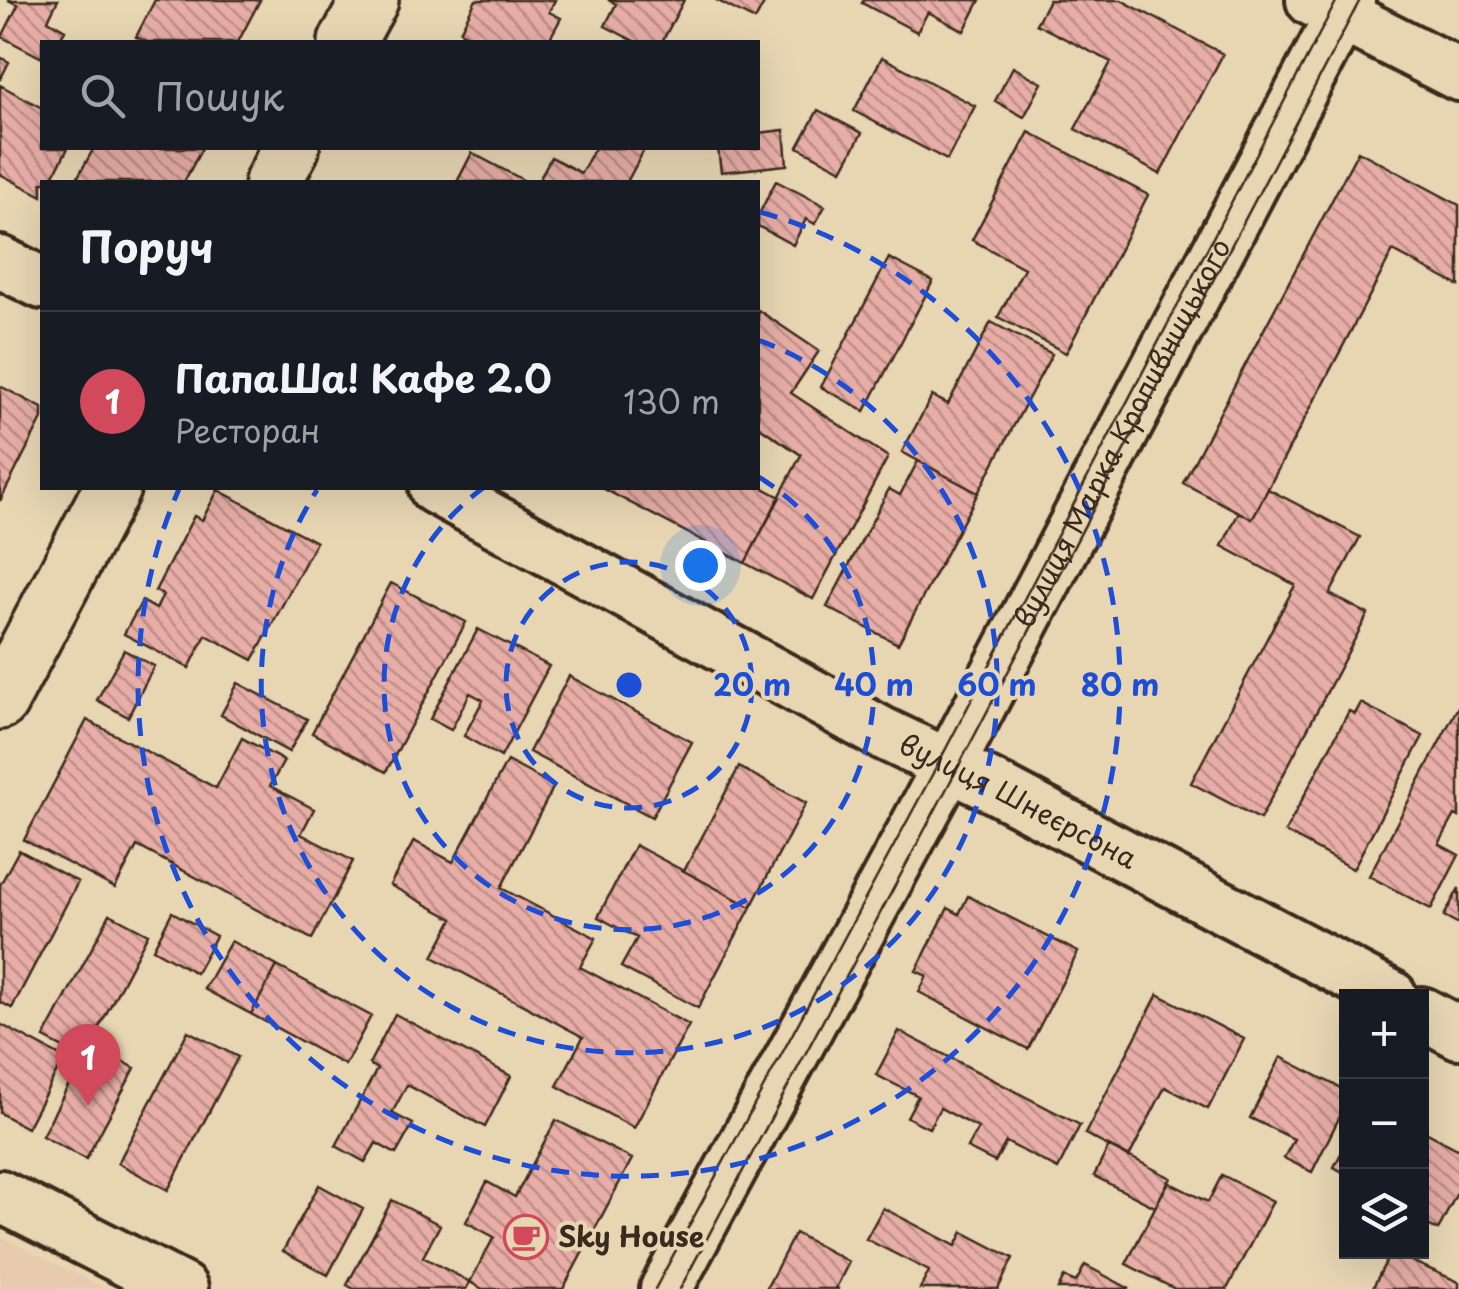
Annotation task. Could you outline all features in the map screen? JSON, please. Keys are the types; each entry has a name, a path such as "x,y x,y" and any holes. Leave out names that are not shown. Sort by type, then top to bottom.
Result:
{"main road":[{"path":"348,40 370,0"},
{"path":"274,180 291,150"},
{"path":"0,701 111,490"}],"street":[{"path":"1334,5 1459,75"},
{"name":"вулиця Марка Кропивницького","path":"666,1289 948,767 1334,5"},
{"path":"0,262 40,282"},
{"name":"вулиця Шнеєрсона","path":"439,490 948,767 998,789 1378,989"},
{"path":"1429,1017 1459,1032"},
{"path":"0,1196 182,1289"}],"shaded area":[{"path":"0,1236 106,1289 0,1289"}],"building":[{"path":"8,0 58,0 48,20 65,30 59,40 40,40 40,57 2,37 18,5"},
{"path":"155,0 260,0 239,40 136,37"},
{"path":"476,0 555,0 549,12 561,18 549,40 478,40 460,31"},
{"path":"608,0 684,0 663,40 632,40 605,26 616,4"},
{"path":"716,0 766,0 755,20"},
{"path":"980,0 964,31 928,12 917,32 862,3"},
{"path":"1049,0 1121,0 1223,54 1160,174 1075,129 1111,62 1036,24"},
{"path":"0,57 9,62 0,80"},
{"path":"882,57 975,106 947,160 854,111"},
{"path":"1013,67 1042,83 1024,117 995,101"},
{"path":"0,85 40,107 40,150 67,150 51,180 40,180 40,195 0,174"},
{"path":"818,110 862,133 842,170 798,147"},
{"path":"784,130 787,165 721,172 718,150 760,150 760,133"},
{"path":"1029,132 1148,195 1066,353 998,317 1024,268 972,240"},
{"path":"93,150 201,150 185,180 76,180"},
{"path":"594,150 644,150 628,180 539,180 551,157 581,173"},
{"path":"1358,151 1459,205 1459,286 1393,251 1252,519 1183,483"},
{"path":"472,153 523,180 458,180"},
{"path":"776,181 825,206 815,224 806,219 793,245 760,227 760,212"},
{"path":"889,258 933,281 865,411 821,387"},
{"path":"760,311 819,351 791,393 888,457 813,599 745,563 801,455 760,427"},
{"path":"991,322 1052,354 978,493 902,452 932,396 948,404"},
{"path":"0,386 40,407 40,423 0,501"},
{"path":"918,461 978,493 898,644 827,607 889,489 900,495"},
{"path":"760,486 780,497 745,563 606,490 760,490"},
{"path":"1268,489 1360,537 1330,594 1368,614 1260,819 1191,783 1295,585 1222,546 1239,512 1252,519"},
{"path":"218,490 316,542 253,660 206,635 189,668 124,634 142,601 156,609 163,595 155,591 194,516 202,520"},
{"path":"391,583 466,622 386,772 312,733"},
{"path":"478,629 549,666 501,757 464,736 483,700 470,693 451,730 430,719"},
{"path":"124,650 154,666 128,717 97,700"},
{"path":"569,676 692,742 652,817 529,752"},
{"path":"238,683 307,719 289,752 221,715"},
{"path":"1361,703 1423,736 1353,869 1285,832 1349,711 1355,714"},
{"path":"1459,705 1459,817 1455,815 1439,844 1459,855 1431,909 1369,876"},
{"path":"87,720 216,788 242,738 284,761 270,786 314,809 301,834 353,861 312,939 137,846 115,888 24,840"},
{"path":"507,761 554,786 501,888 596,938 580,967 689,1025 634,1128 557,1086 583,1037 433,957 453,919 390,885 414,841 453,862"},
{"path":"739,767 806,803 751,907 684,871"},
{"path":"635,845 751,907 698,1008 621,967 637,938 598,917"},
{"path":"19,850 78,882 12,1008 0,1002 0,885"},
{"path":"1459,888 1459,924 1444,916"},
{"path":"968,896 1078,952 1028,1049 919,992 927,976 916,971 948,908 959,914"},
{"path":"172,912 216,936 196,973 153,949"},
{"path":"110,914 148,934 83,1058 44,1038"},
{"path":"231,941 277,966 251,1014 204,989"},
{"path":"277,966 371,1016 345,1065 251,1014"},
{"path":"1158,994 1244,1039 1208,1109 1165,1087 1129,1157 1085,1134"},
{"path":"395,1014 511,1076 485,1127 407,1085 392,1113 413,1124 396,1154 376,1143 365,1162 336,1146 377,1069 369,1064"},
{"path":"0,1024 64,1058 27,1128 0,1113"},
{"path":"188,1031 238,1057 168,1190 118,1163"},
{"path":"899,1031 1080,1125 1058,1169 1006,1142 995,1162 967,1148 978,1128 940,1108 929,1128 907,1117 918,1096 876,1075"},
{"path":"90,1044 135,1068 86,1159 42,1136"},
{"path":"1281,1057 1339,1087 1339,1118 1312,1172 1284,1158 1294,1139 1250,1118"},
{"path":"556,1120 632,1159 563,1289 482,1289 470,1282 494,1237 466,1222 487,1182 515,1197"},
{"path":"1429,1134 1459,1150 1459,1189 1438,1230 1429,1226"},
{"path":"1109,1146 1171,1178 1155,1207 1094,1176"},
{"path":"1222,1175 1273,1201 1227,1289 1175,1289 1126,1264 1168,1182 1208,1202"},
{"path":"319,1185 363,1209 328,1275 283,1251"},
{"path":"392,1200 440,1225 423,1257 470,1282 466,1289 354,1289 347,1285"},
{"path":"883,1208 956,1246 963,1232 1013,1258 998,1289 920,1289 929,1271 866,1239"},
{"path":"795,1233 849,1262 836,1288 839,1289 766,1289"},
{"path":"1387,1259 1407,1259 1459,1282 1459,1289 1372,1289"},
{"path":"1085,1265 1130,1289 1058,1289 1064,1277 1076,1282"}],"tram line":[{"path":"655,1289 939,762 1337,0"},
{"path":"680,1289 1360,0"}],"place":[{"name":"ПапаШа! Кафе 2.0","path":"88,1106"},
{"name":"Sky House","path":"526,1237"}]}
